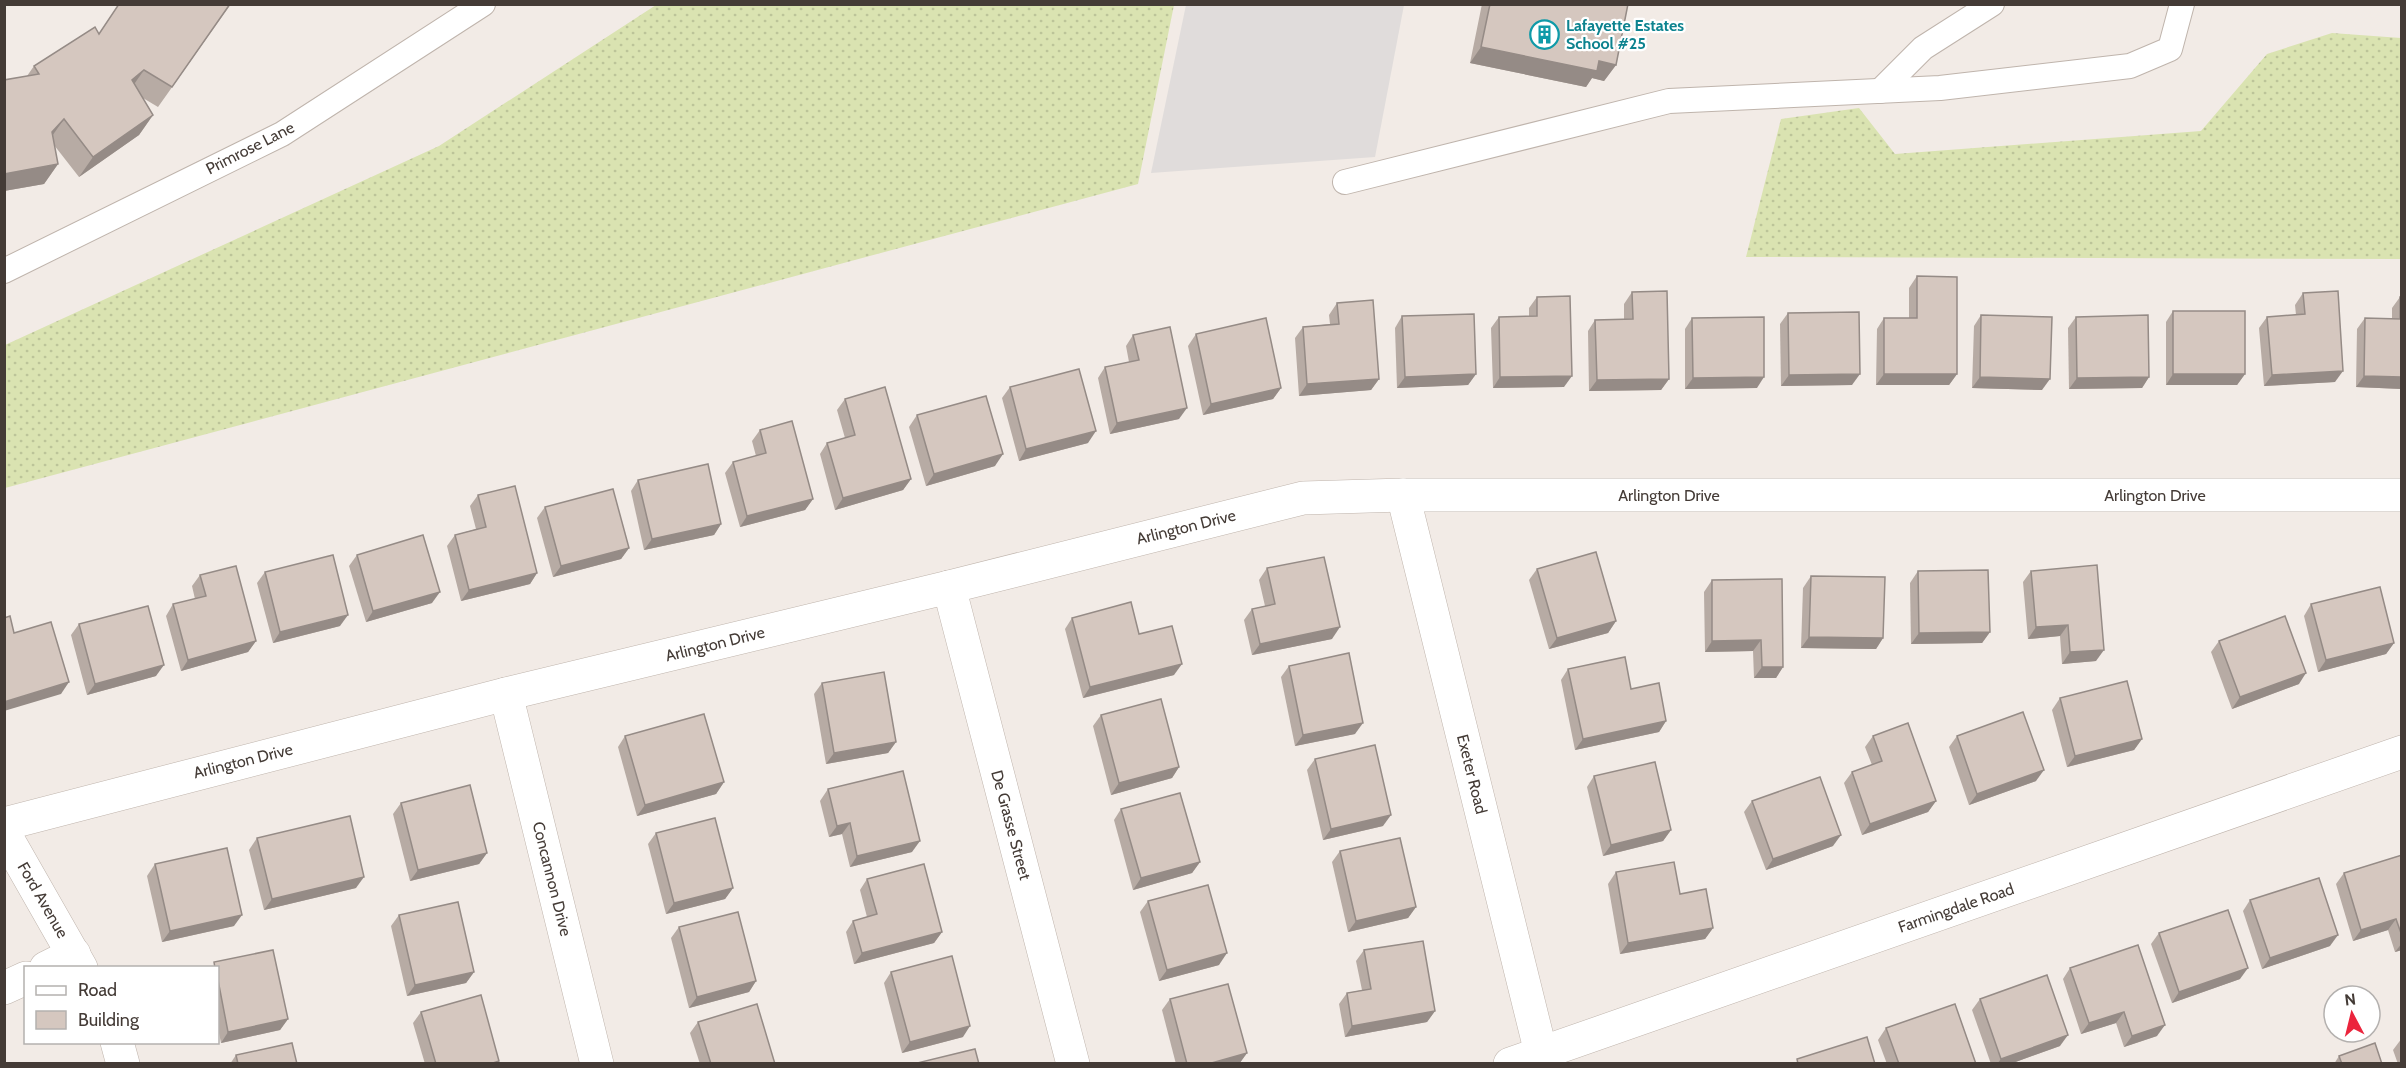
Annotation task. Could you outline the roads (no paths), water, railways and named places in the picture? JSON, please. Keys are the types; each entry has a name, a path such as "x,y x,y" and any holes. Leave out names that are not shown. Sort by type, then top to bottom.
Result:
{"street":[{"name":"Arlington Drive","path":"4,824 506,694 949,587 1303,498 1403,495 2402,495"},
{"name":"Exeter Road","path":"1403,495 1541,1053"},
{"name":"De Grasse Street","path":"949,587 1073,1064"},
{"name":"Concannon Drive","path":"506,694 597,1064"},
{"name":"Farmingdale Road","path":"1510,1064 2402,752"},
{"name":"Ford Avenue","path":"4,833 67,963"},
{"path":"4,988 24,979"},
{"path":"118,1044 123,1064"}],"lane":[{"name":"Primrose Lane","path":"4,271 282,134 483,4"},
{"path":"1880,91 1923,48 1992,4"},
{"path":"1345,182 1669,101 1940,88 2130,66 2170,49 2182,4"}],"place":[{"name":"Lafayette Estates School #25","path":"1545,34"}]}
